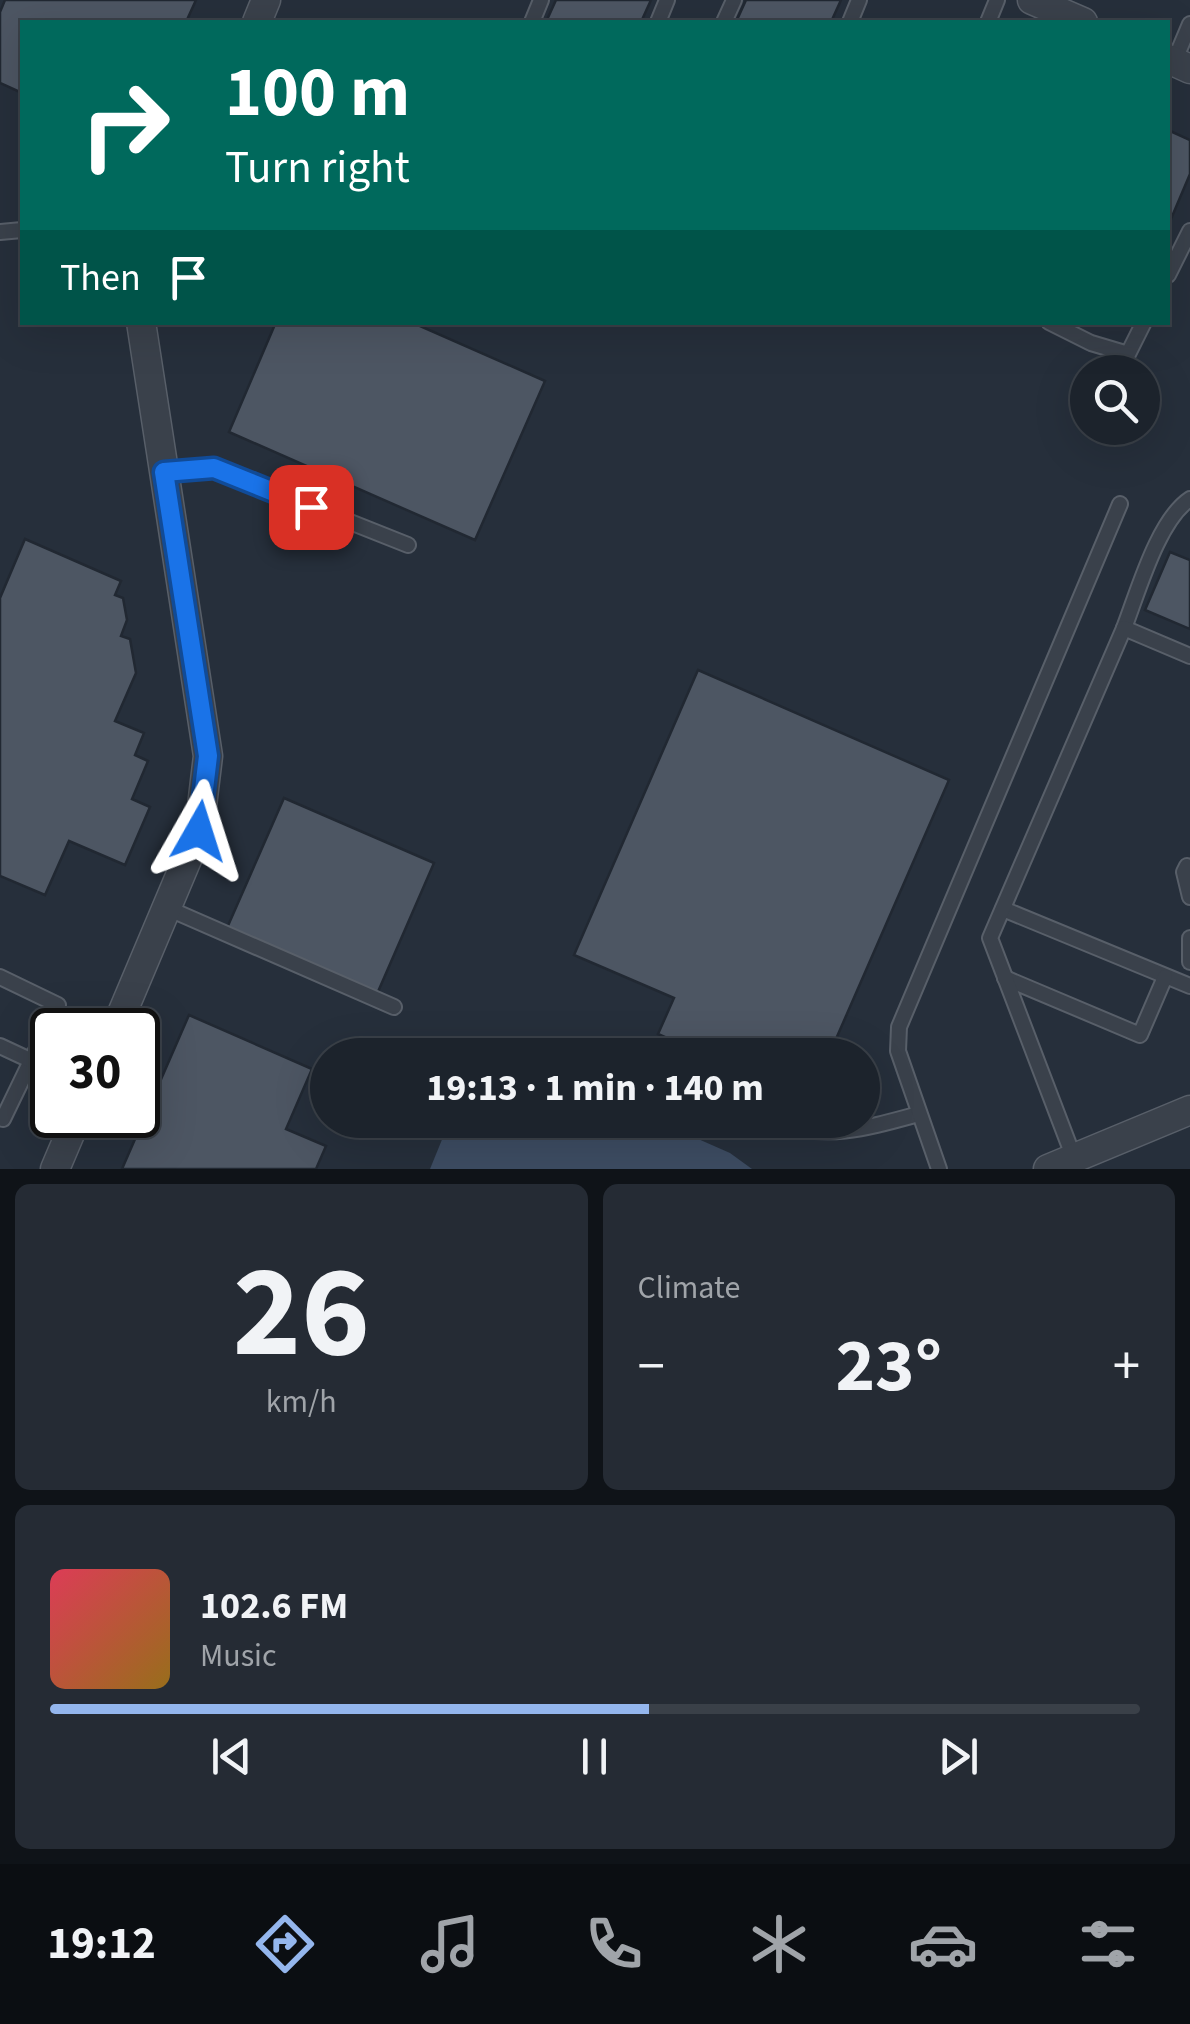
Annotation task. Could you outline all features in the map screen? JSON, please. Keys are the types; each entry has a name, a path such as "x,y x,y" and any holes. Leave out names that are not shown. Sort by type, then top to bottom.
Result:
{"street":[{"path":"1032,0 1072,12"},
{"path":"123,1008 199,831 208,756 141,325"},
{"path":"1048,1169 1190,1110"},
{"path":"55,1169 68,1138"}],"lane":[{"path":"1177,63 1190,24"},
{"path":"1170,271 1190,231"},
{"path":"1055,325 1091,343 1128,354 1142,325"},
{"path":"164,472 214,468 408,545"},
{"path":"1074,1158 990,938 1159,540 1190,499"},
{"path":"939,1169 898,1051 898,1027 1120,504"},
{"path":"1124,628 1190,656"},
{"path":"1186,866 1190,897"},
{"path":"166,908 394,1007"},
{"path":"1003,909 1190,986"},
{"path":"1190,938 1190,962"},
{"path":"0,977 58,1004 56,1008"},
{"path":"1006,978 1140,1035 1165,977"},
{"path":"0,1046 30,1060 3,1119 0,1118"},
{"path":"880,1125 919,1114"}],"water":[{"path":"443,1138 696,1138 730,1153 752,1169 430,1169"}],"building":[{"path":"5,0 196,0 187,20 20,20 20,92 0,83 0,12"},
{"path":"556,0 651,0 642,20 547,20"},
{"path":"746,0 841,0 832,20 737,20"},
{"path":"1170,131 1190,140 1190,174 1170,221"},
{"path":"275,325 418,325 545,381 475,540 229,432"},
{"path":"25,539 121,581 115,595 123,598 127,620 121,636 130,639 136,673 115,721 144,733 135,755 148,761 132,799 150,807 125,865 69,841 45,895 0,876 0,598"},
{"path":"1170,552 1190,560 1190,629 1145,610"},
{"path":"698,670 949,780 836,1038 667,1038 658,1034 674,998 574,955"},
{"path":"284,798 434,863 377,994 227,928"},
{"path":"189,1015 310,1068 286,1129 326,1146 316,1169 122,1169 135,1138 160,1138 160,1082"}],"route":[{"path":"199,831 208,756 164,472 214,468 311,507"}]}
